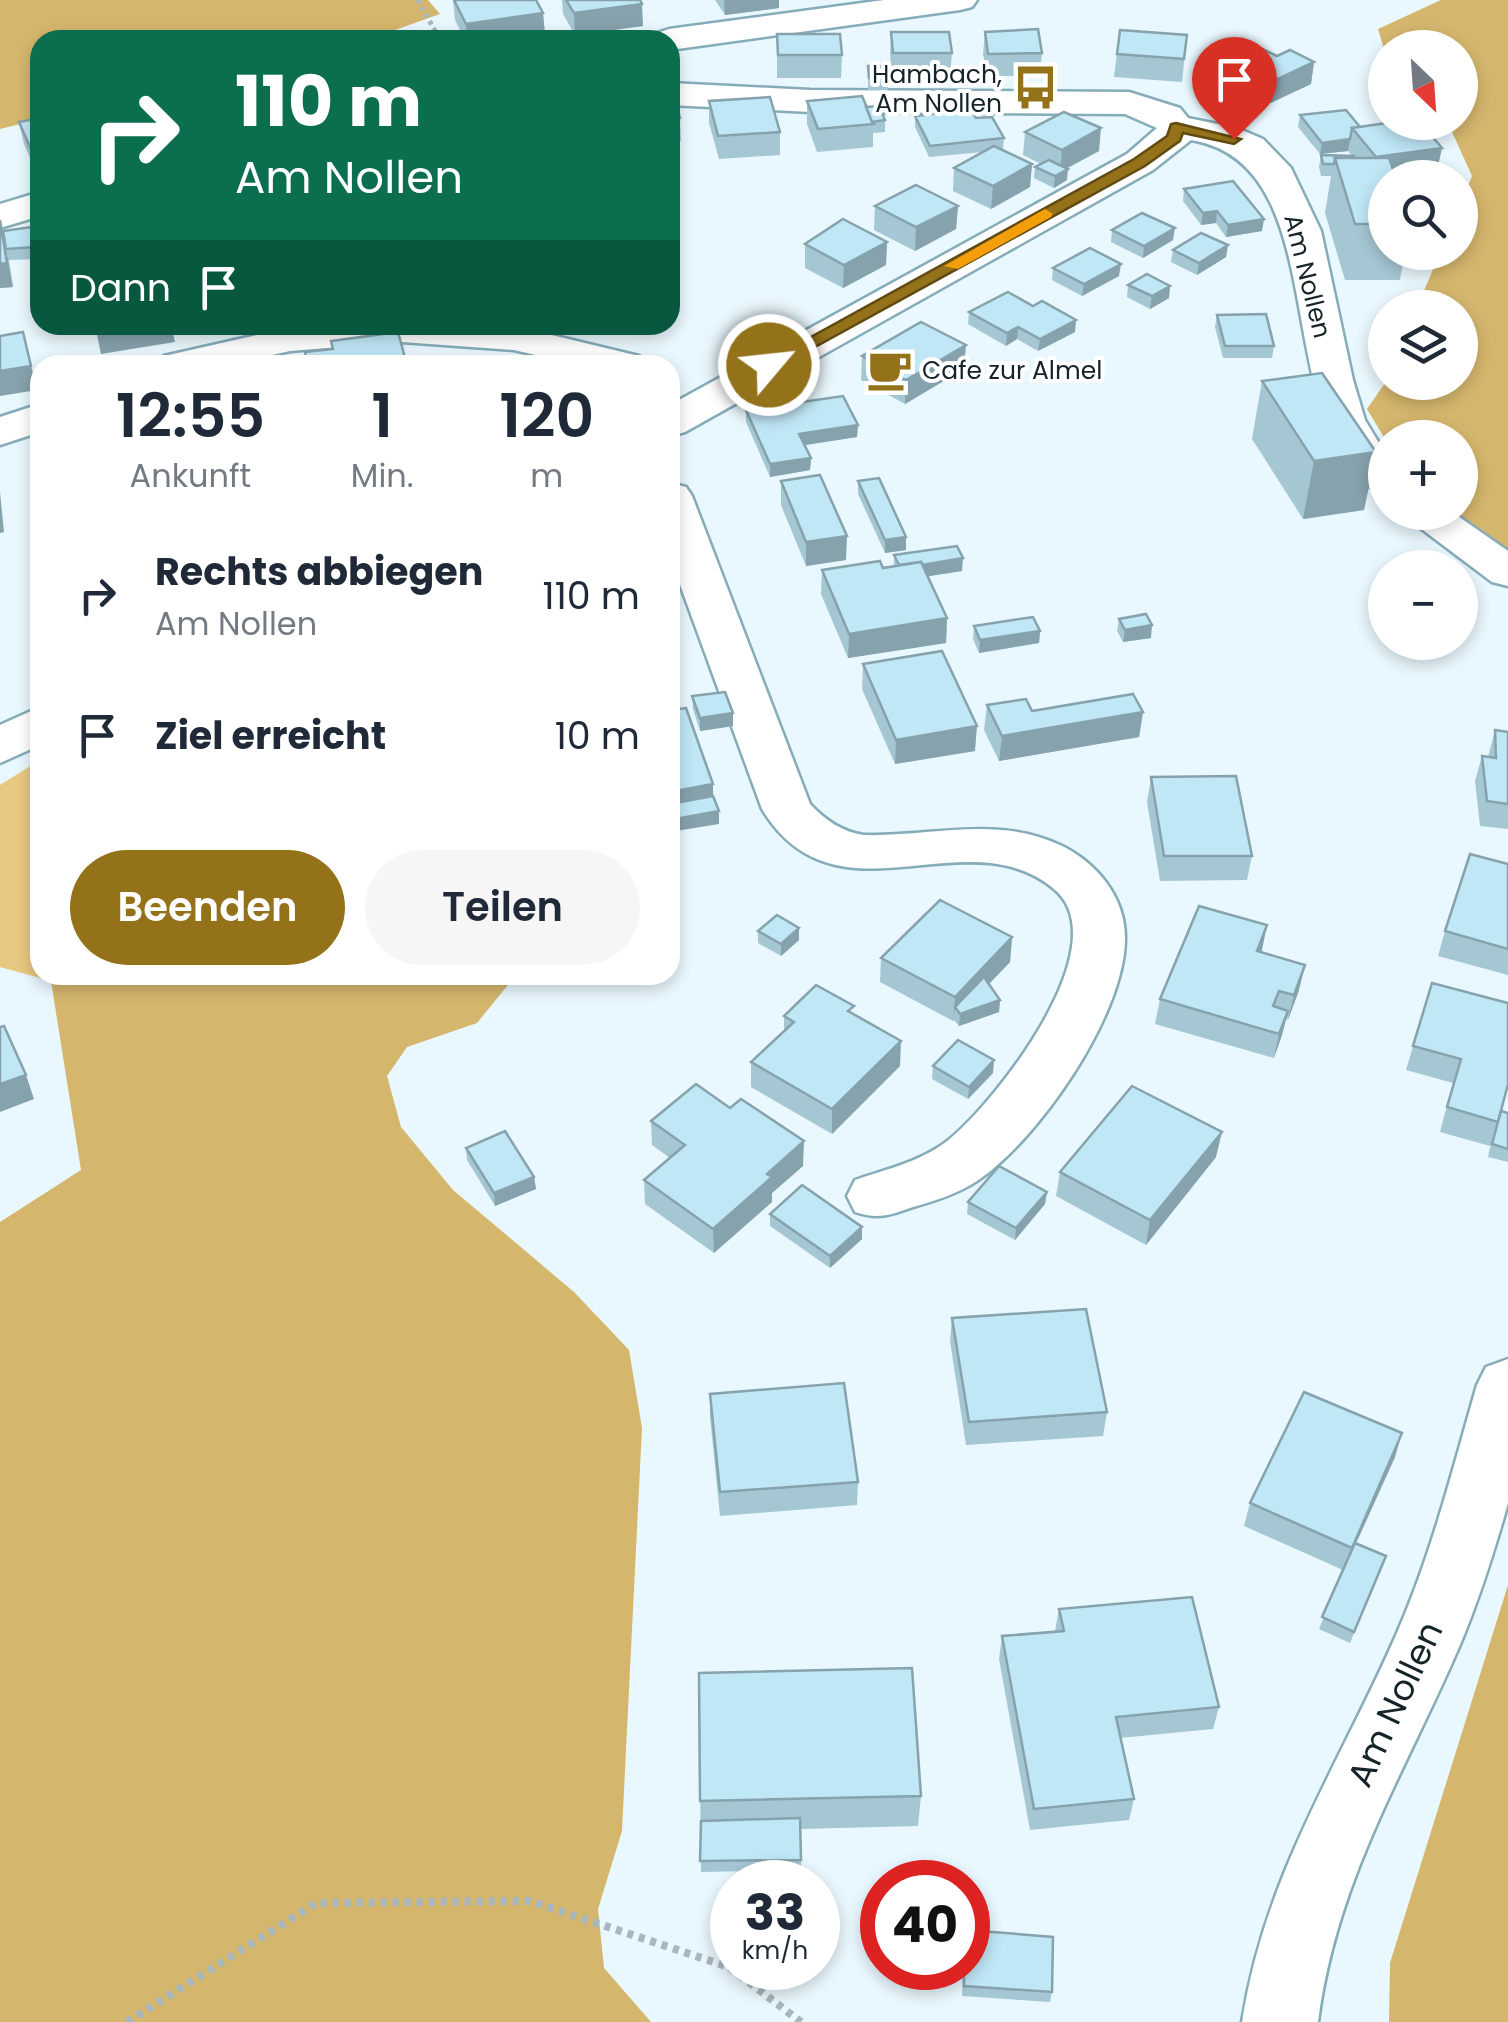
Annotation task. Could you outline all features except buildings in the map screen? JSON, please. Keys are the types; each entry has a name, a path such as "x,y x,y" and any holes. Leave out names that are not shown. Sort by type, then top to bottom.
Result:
{"street":[{"path":"680,38 960,0"},
{"name":"Am Nollen","path":"680,94 810,101 1129,103 1167,116 1176,128 1214,133 1252,148 1284,187 1297,220 1338,407 1352,438 1368,458"},
{"path":"682,402 1140,162 1174,138 1176,128"},
{"path":"0,216 30,207"},
{"path":"217,355 275,340 330,335"},
{"path":"493,335 530,338 589,355"},
{"path":"0,432 30,421"},
{"path":"680,522 794,820 828,843 866,853 966,844 1032,855 1066,873 1086,892 1100,918 1102,947 1081,1003 1054,1058 1019,1104 979,1146 941,1174 876,1196"},
{"path":"1447,530 1508,572"},
{"path":"0,747 30,730"},
{"name":"Am Nollen","path":"1280,2022 1294,1930 1322,1861 1426,1642 1470,1521 1508,1384"}],"path":[{"path":"418,0 434,30"},
{"path":"128,2022 316,1903 530,1901 729,1967 801,2022"}],"shaded area":[{"path":"0,0 428,0 440,14 395,30 30,30 30,122 0,129"},
{"path":"1441,0 1508,0 1508,552 1476,530 1478,420 1374,420 1367,409 1373,400 1478,400 1478,290 1424,290 1433,270 1478,270 1478,160 1465,160 1456,140 1478,140 1478,30 1378,29"},
{"path":"30,766 30,975 0,967 0,785"},
{"path":"52,985 508,985 477,1023 407,1047 387,1076 401,1127 453,1190 574,1292 629,1350 642,1428 622,1831 598,1909 604,1968 651,2022 0,2022 0,1222 81,1170"},
{"path":"1508,1585 1508,2022 1389,2022 1390,1963"}],"slow traffic":[{"path":"952,266 1045,214"}],"place":[{"name":"Hambach, Am Nollen","path":"1035,88"},
{"name":"Cafe zur Almel","path":"889,370"}],"route":[{"path":"769,365 1140,162 1174,138 1176,128 1234,139"}]}
